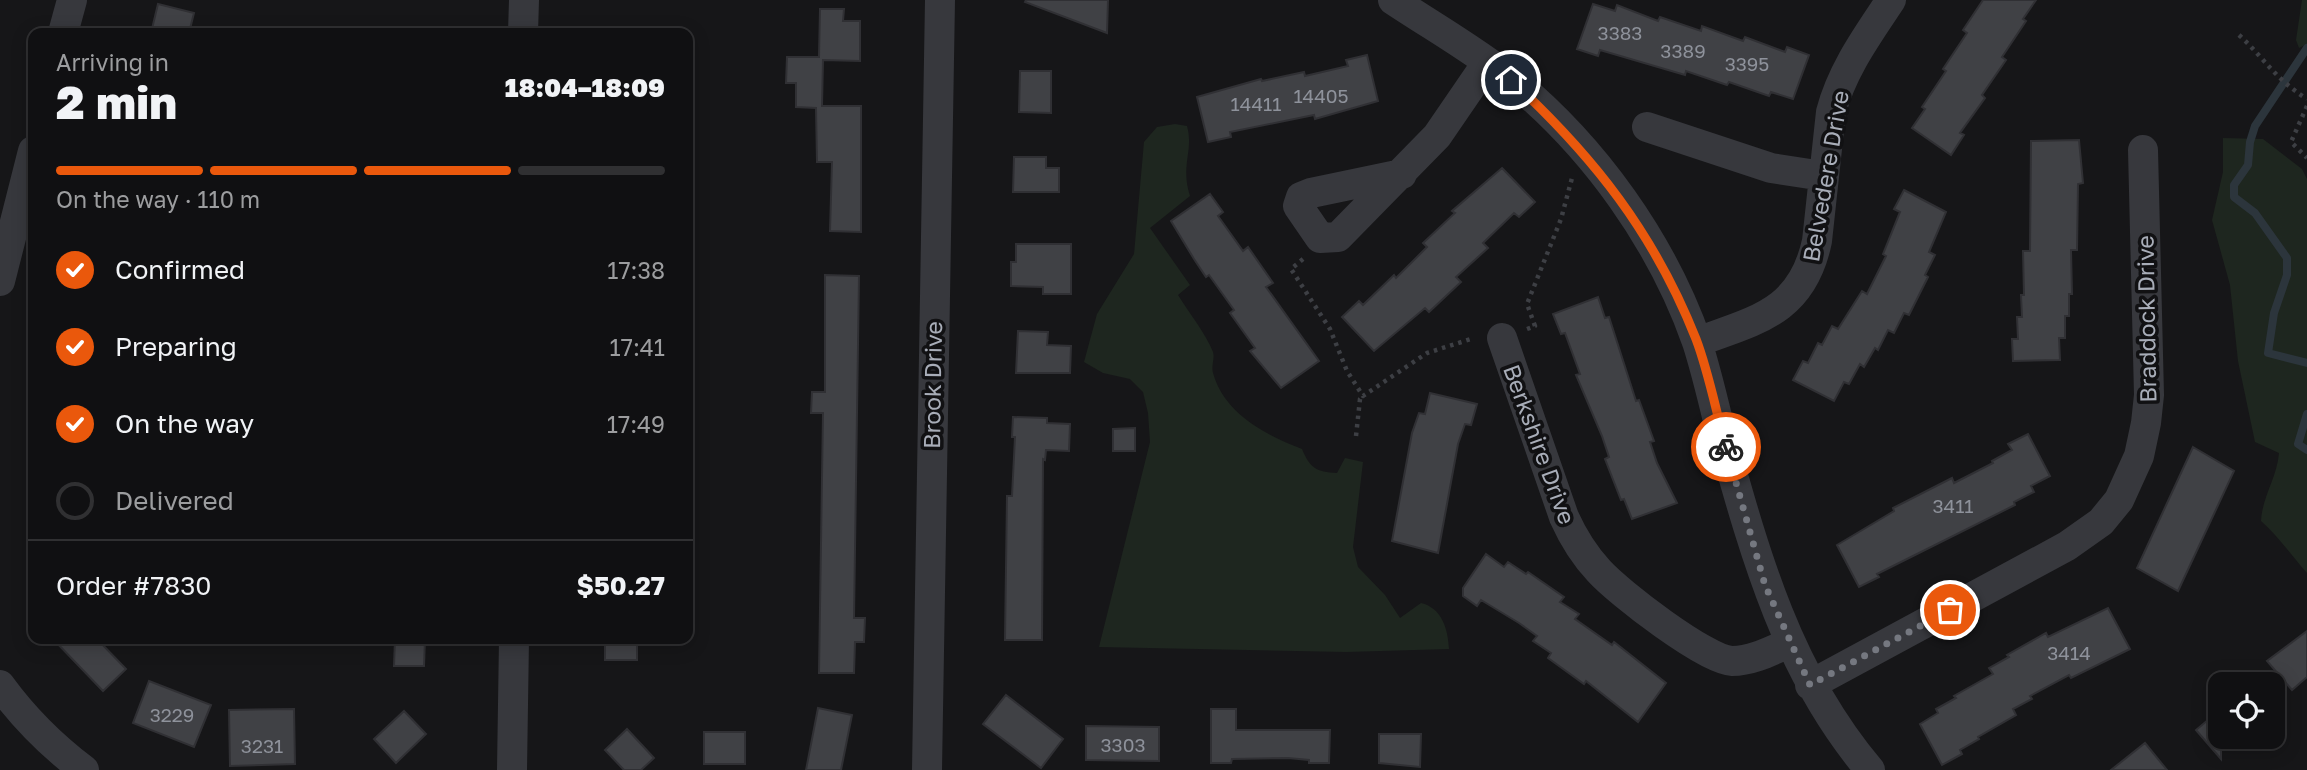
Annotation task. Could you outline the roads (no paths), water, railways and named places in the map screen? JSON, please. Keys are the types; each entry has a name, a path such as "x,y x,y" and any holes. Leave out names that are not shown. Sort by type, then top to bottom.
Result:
{"street":[{"path":"64,28 72,0"},
{"path":"523,28 524,0"},
{"name":"Brook Drive","path":"927,770 940,0"},
{"path":"1393,0 1511,80 1567,132 1608,181 1644,233 1674,289 1697,342 1754,550 1789,643 1810,685 1870,770"},
{"name":"Belvedere Drive","path":"1697,342 1766,317 1795,293 1813,261 1836,93 1858,49 1891,0"},
{"path":"1402,174 1301,197 1298,201 1301,213 1320,238 1329,240 1338,237 1402,174 1450,119 1487,63"},
{"path":"1647,127 1770,167 1823,176"},
{"name":"Braddock Drive","path":"1810,685 2067,546 2101,522 2119,500 2139,456 2149,395 2143,150"},
{"path":"0,281 28,171"},
{"name":"Berkshire Drive","path":"1502,338 1564,517 1573,537 1599,571 1615,586 1711,656 1741,660 1789,643"},
{"path":"512,770 514,644"},
{"path":"0,685 18,710 57,750 84,770"}],"waterway":[{"path":"2307,48 2255,126 2248,165 2234,185 2234,197 2255,213 2287,258 2287,275 2274,313 2268,353 2307,363"},
{"path":"2307,414 2298,444 2307,450"}]}
